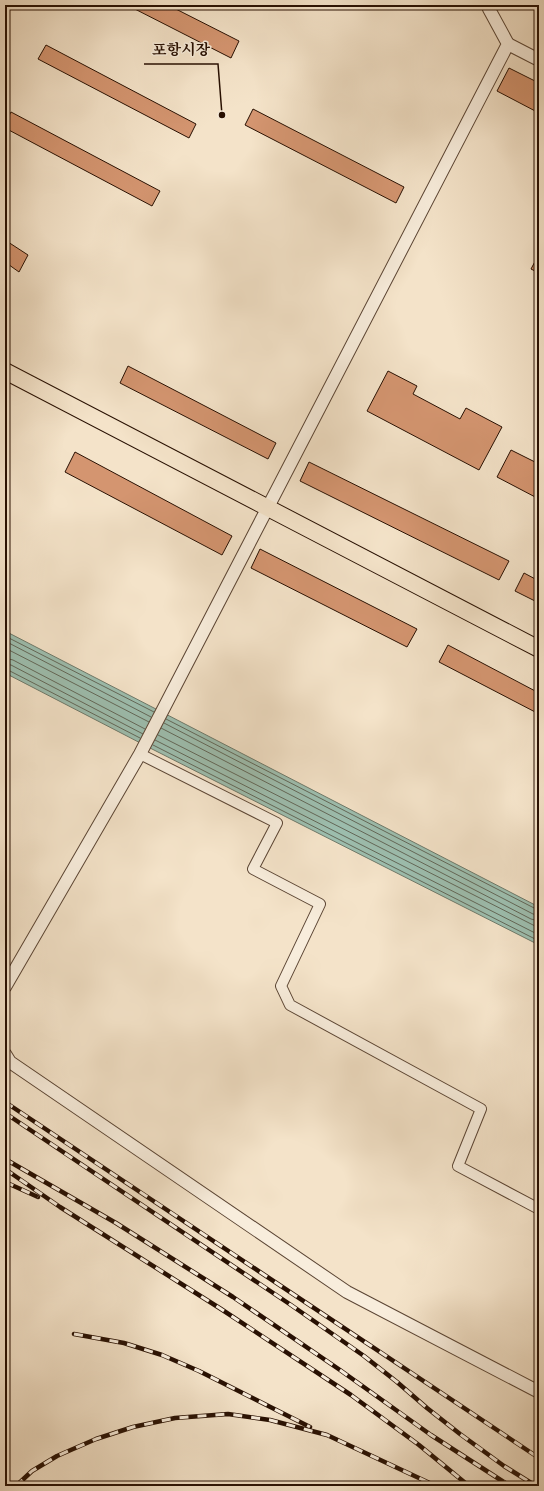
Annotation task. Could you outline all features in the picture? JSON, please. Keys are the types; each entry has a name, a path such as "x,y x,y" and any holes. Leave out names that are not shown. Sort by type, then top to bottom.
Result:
{"highway":[{"path":"5,371 539,650"}],"street":[{"path":"491,5 489,9 508,44 539,60"},
{"path":"5,987 140,754 269,508 508,44"},
{"path":"140,754 277,823 253,869 320,904 281,986 290,1005 481,1109 458,1166 539,1209"},
{"path":"5,1054 10,1062 347,1292 539,1392"}],"water":[{"path":"5,631 539,907 539,945 5,673"}],"building":[{"path":"127,5 168,5 239,41 231,58"},
{"path":"46,45 196,124 189,138 38,59"},
{"path":"509,68 539,83 539,113 497,91"},
{"path":"253,109 404,187 396,203 245,125"},
{"path":"11,112 160,191 152,206 5,128 5,123"},
{"path":"5,240 28,255 19,272 5,262"},
{"path":"539,254 539,273 531,269"},
{"path":"128,366 276,443 268,459 120,383"},
{"path":"388,371 417,386 413,394 460,419 466,408 502,427 479,470 367,411"},
{"path":"511,450 539,464 539,499 497,477"},
{"path":"75,452 232,536 222,555 65,472"},
{"path":"309,462 509,561 499,580 300,481"},
{"path":"260,549 417,629 407,647 251,568"},
{"path":"524,573 539,581 539,603 515,591"},
{"path":"448,645 539,693 539,714 439,662"}],"railway":[{"path":"5,1102 539,1458"},
{"path":"5,1113 291,1305 364,1356 460,1434 504,1466 536,1486"},
{"path":"5,1159 116,1223 233,1297 340,1370 431,1435 510,1486"},
{"path":"5,1169 60,1207 221,1309 351,1395 419,1445 469,1486"},
{"path":"5,1182 38,1197"},
{"path":"74,1334 124,1343 162,1355 199,1371 310,1427"},
{"path":"16,1486 32,1471 57,1456 96,1439 133,1427 175,1418 228,1414 270,1420 327,1435 436,1486"}],"place":[{"name":"포항시장","path":"222,115"}]}
